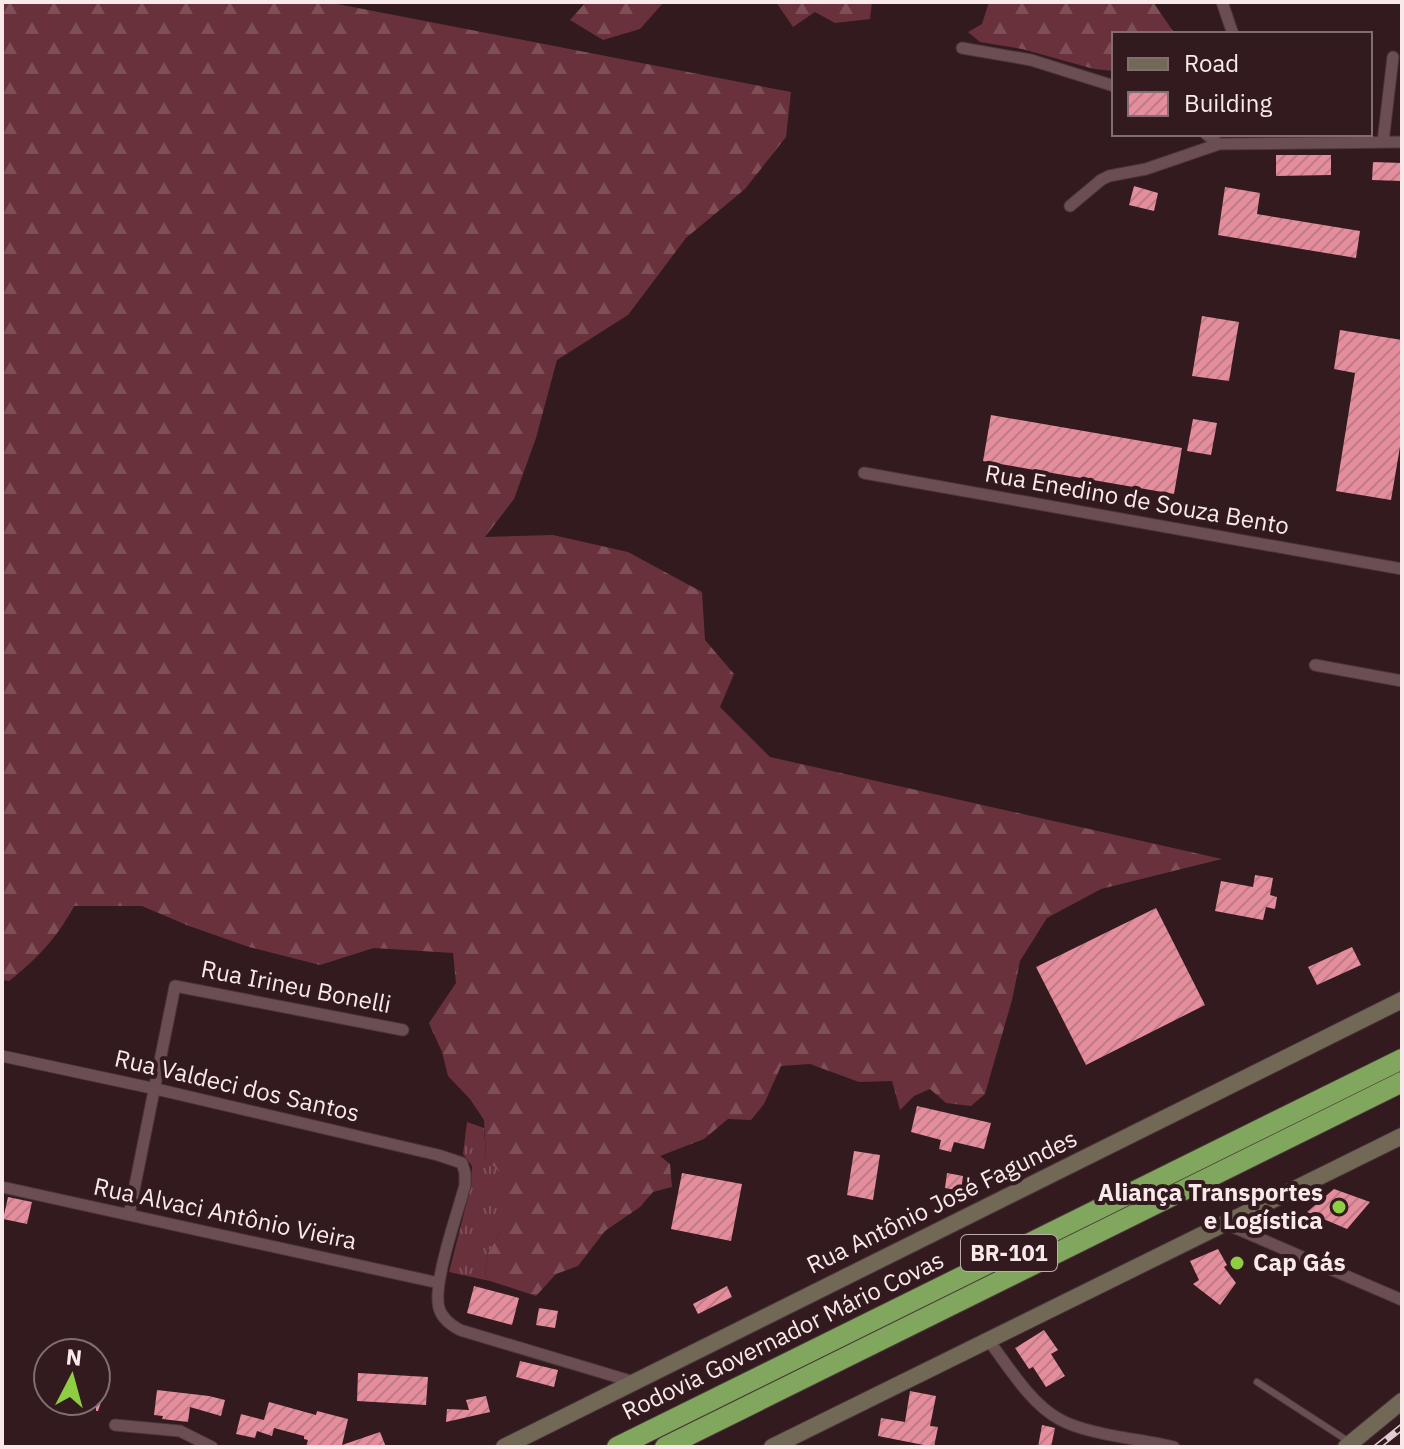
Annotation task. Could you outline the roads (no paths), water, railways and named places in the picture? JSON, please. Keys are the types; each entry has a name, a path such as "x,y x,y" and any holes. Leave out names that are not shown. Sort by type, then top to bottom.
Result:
{"highway":[{"name":"Rodovia Governador Mário Covas","path":"617,1447 1402,1059"},
{"name":"Rodovia Governador Mário Covas","path":"665,1447 1402,1082"}],"main road":[{"name":"Rua Antônio José Fagundes","path":"504,1447 1402,1000"},
{"path":"772,1447 1402,1136"},
{"path":"1349,1445 1402,1401"}],"street":[{"path":"1222,2 1232,32"},
{"path":"962,48 1031,60 1112,85"},
{"path":"1383,142 1393,57"},
{"path":"1209,136 1219,144"},
{"path":"1070,206 1109,176 1146,169 1219,144 1269,139 1402,142"},
{"name":"Rua Enedino de Souza Bento","path":"864,473 1402,569"},
{"path":"1315,665 1402,681"},
{"name":"Rua Irineu Bonelli","path":"129,1215 175,986 403,1030"},
{"name":"Rua Valdeci dos Santos","path":"2,1056 156,1089 462,1163 465,1185 439,1283"},
{"name":"Rua Alvaci Antônio Vieira","path":"2,1187 439,1283"},
{"path":"1226,1224 1402,1300"},
{"path":"439,1283 439,1307 450,1324 460,1330 634,1382"},
{"path":"989,1341 1035,1399 1060,1419 1077,1427 1174,1447"},
{"path":"115,1425 180,1431 212,1447"}],"lane":[{"path":"1257,1382 1349,1445"}],"railway":[{"path":"1377,1447 1402,1427"}],"place":[{"name":"Aliança Transportes e Logística","path":"1339,1207"},
{"name":"Cap Gás","path":"1237,1263"}]}
